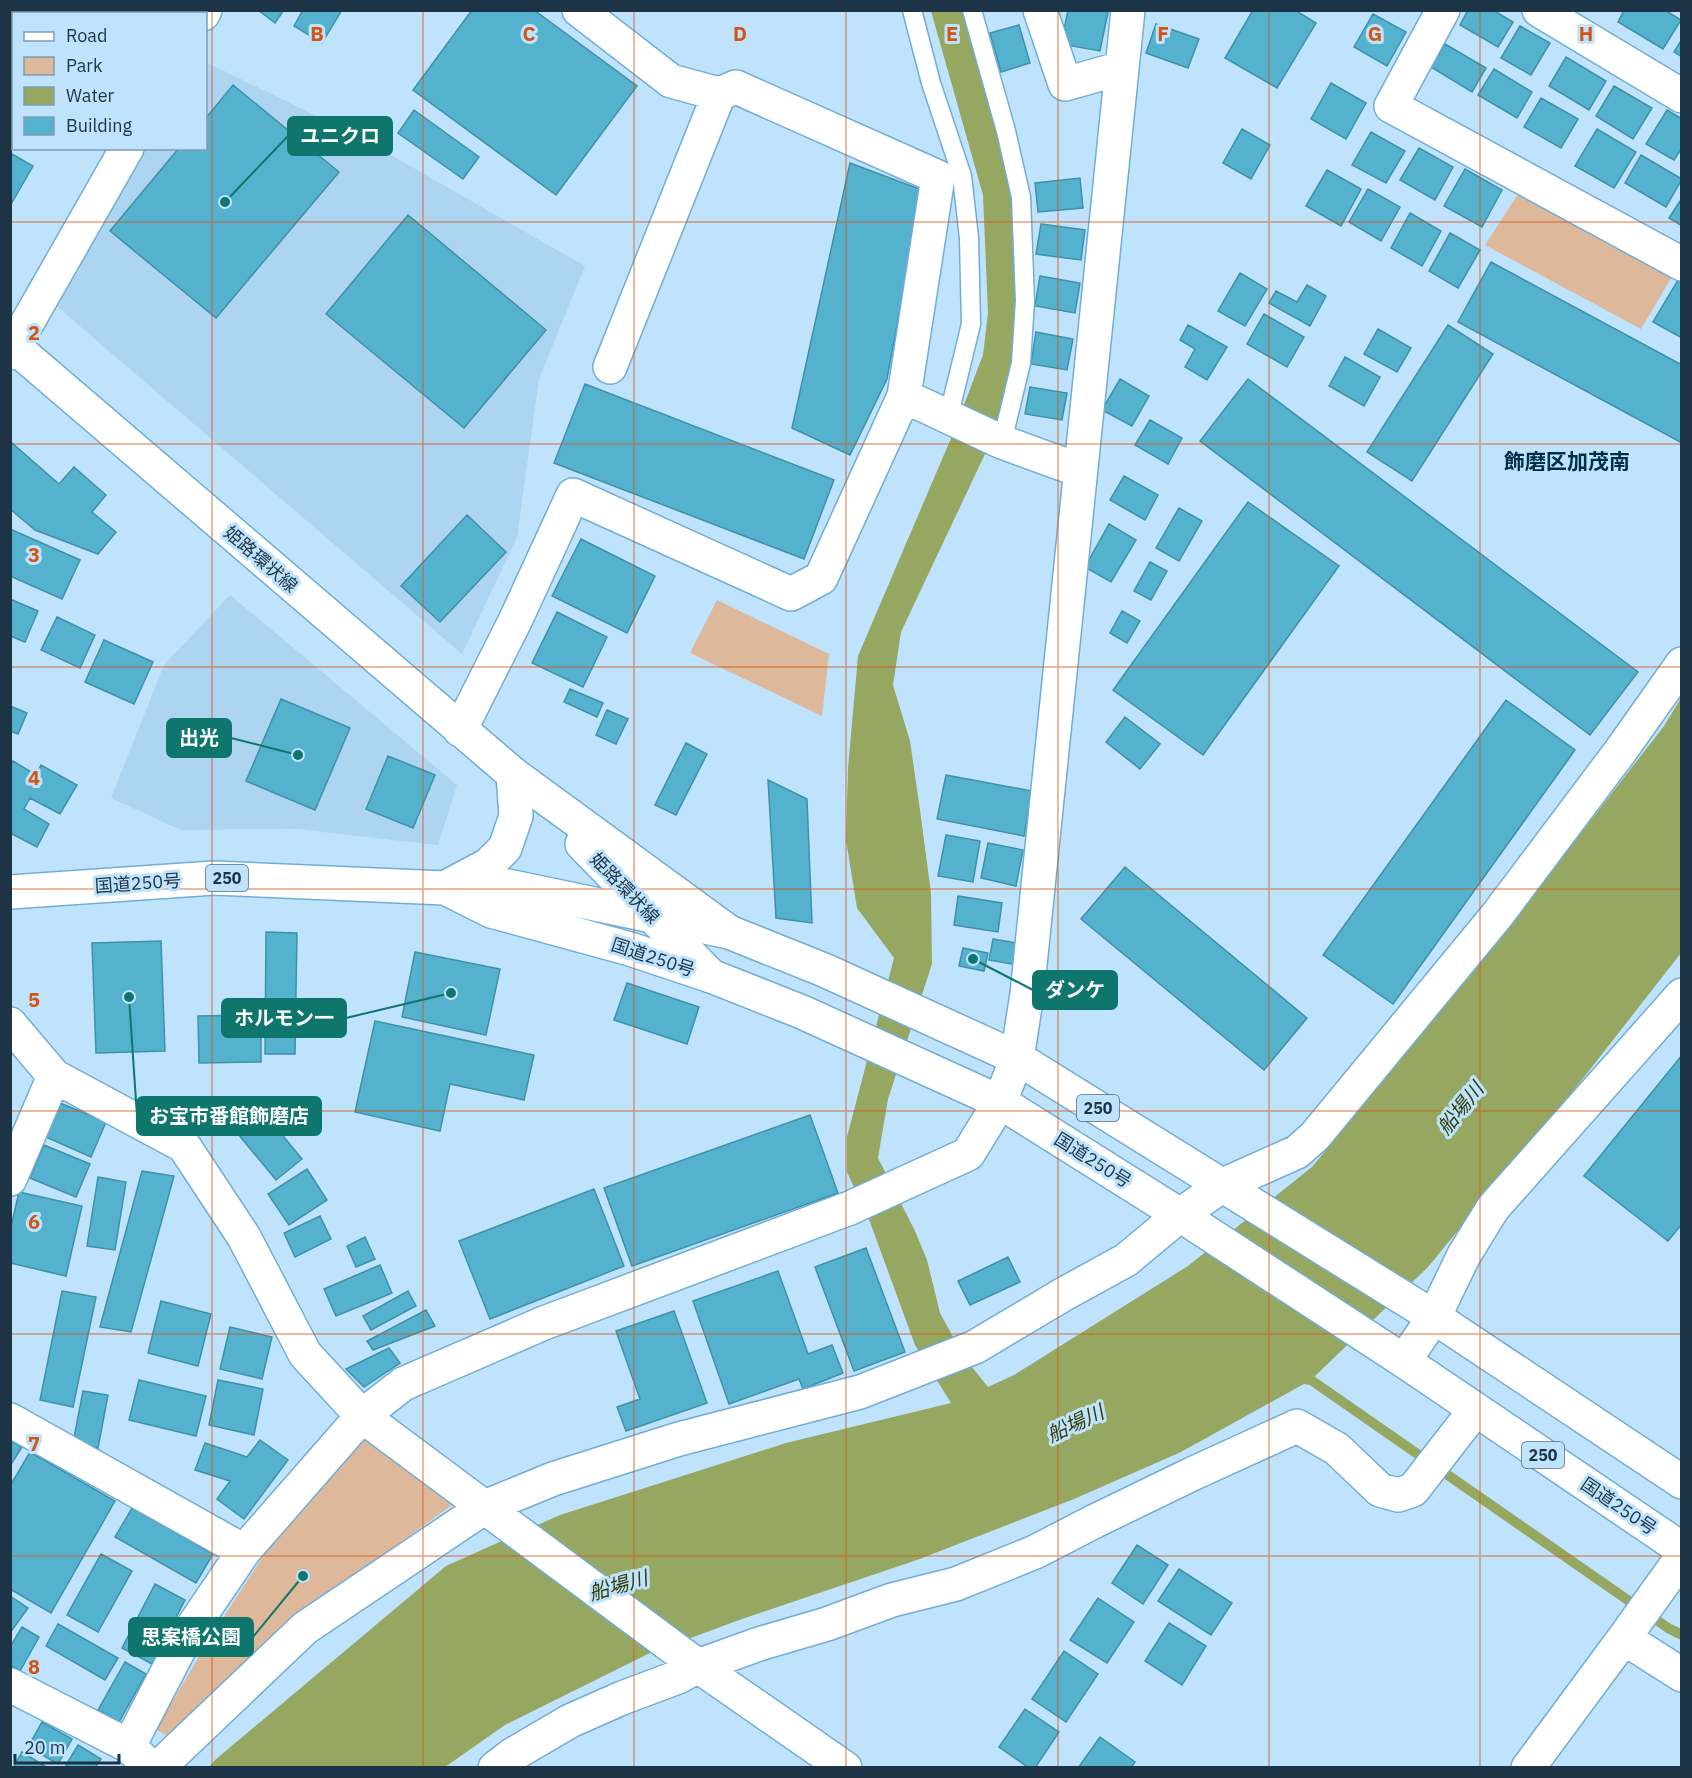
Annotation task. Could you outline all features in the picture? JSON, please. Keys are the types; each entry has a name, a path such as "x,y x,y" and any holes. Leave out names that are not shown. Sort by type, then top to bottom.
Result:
{"main road":[{"path":"460,730 515,621 573,495 791,594 821,578 904,396 938,177 736,87 719,94 671,81 579,10"},
{"path":"1040,10 1065,84 1122,68"},
{"path":"10,1685 140,1757 184,1638 244,1551 362,1416 404,1384 544,1323 850,1208 907,1184 968,1154 1000,1102 1017,1058 1027,994 1128,10"},
{"path":"1443,10 1391,106 1682,264"},
{"path":"1539,10 1682,96"},
{"path":"610,367 719,94"},
{"path":"12,347 126,150"},
{"name":"姫路環状線","path":"12,347 513,774 729,932"},
{"path":"904,396 1002,442 1079,470"},
{"path":"158,1767 305,1628 485,1507 553,1479 679,1439 860,1392 975,1347 1126,1260 1180,1215 1223,1185 1297,1152 1315,1136 1498,914 1622,749 1682,664"},
{"path":"445,888 488,865 505,848 516,816 513,774"},
{"name":"姫路環状線","path":"513,774 711,976"},
{"name":"国道250号","path":"10,892 214,878 445,888 508,886 729,932 824,969 1017,1058 1434,1317 1682,1482"},
{"name":"国道250号","path":"445,888 491,911 630,949 711,976 802,1012 1000,1102 1180,1215 1404,1361 1682,1549"},
{"path":"1404,1361 1434,1317 1464,1255 1493,1208 1682,995"},
{"path":"10,1024 54,1076 184,1146 244,1237 305,1354 362,1416 698,1666 845,1767"},
{"path":"14,1163 54,1076"},
{"path":"495,1767 570,1721 622,1698 678,1677 698,1666 759,1644 827,1624 892,1600 956,1584 1035,1552 1192,1474 1297,1426 1336,1449 1380,1490 1398,1495 1413,1490 1475,1410"},
{"path":"10,1420 244,1551"},
{"path":"1528,1767 1682,1557"},
{"path":"1629,1632 1682,1675"}],"lane":[{"path":"912,10 931,83 962,176 969,238 971,324 952,402"},
{"path":"972,10 1006,131 1021,197 1025,302 1021,363 1002,442"}],"shaded area":[{"path":"207,62 363,139 585,266 539,379 517,537 462,654 54,304 139,150 207,150"},
{"path":"230,595 457,785 438,845 296,829 181,830 111,798 164,665"}],"green space":[{"path":"1518,194 1673,275 1641,329 1485,245"},
{"path":"717,600 829,654 822,716 690,653"},
{"path":"364,1440 456,1502 305,1612 241,1665 170,1738 156,1729 212,1635 274,1540"}],"water":[{"name":"船場川","path":"931,11 966,11 976,41 1016,207 1015,358 985,454 901,632 893,685 910,741 920,810 931,893 932,964 888,1099 878,1158 915,1231 927,1260 940,1313 964,1357 988,1387 1014,1375 1188,1266 1312,1167 1477,967 1664,726 1681,698 1681,953 1581,1081 1428,1267 1311,1380 1181,1452 1074,1499 917,1560 742,1619 650,1653 505,1725 445,1767 208,1768 446,1566 560,1515 786,1443 951,1403 915,1345 870,1222 847,1172 847,1137 894,958 857,908 846,840 848,768 858,656 952,436 983,355 988,313 983,195"}],"building":[{"path":"84,10 123,10 122,12 83,12"},
{"path":"132,10 166,10 168,12 131,12"},
{"path":"258,10 284,10 275,23"},
{"path":"303,10 342,10 322,43 294,26"},
{"path":"472,10 534,10 637,86 556,195 413,90"},
{"path":"1068,10 1108,12 1100,51 1061,44"},
{"path":"1253,10 1295,10 1316,23 1277,88 1225,58"},
{"path":"1468,10 1493,10 1513,22 1498,47 1460,25"},
{"path":"1624,10 1665,10 1681,20 1663,49 1618,22"},
{"path":"1373,14 1406,32 1387,66 1354,47"},
{"path":"1156,24 1199,39 1188,68 1146,53"},
{"path":"1019,25 1030,63 1001,72 990,33"},
{"path":"1520,26 1550,43 1531,75 1501,58"},
{"path":"1682,39 1682,57 1674,52"},
{"path":"1445,44 1486,68 1472,92 1431,67"},
{"path":"1566,57 1606,81 1589,110 1549,86"},
{"path":"1494,69 1532,92 1517,118 1478,95"},
{"path":"1331,83 1366,103 1346,139 1311,119"},
{"path":"233,85 339,172 216,318 110,231 177,150 207,150 207,117"},
{"path":"1614,86 1652,108 1633,139 1596,116"},
{"path":"1541,98 1578,119 1561,148 1524,127"},
{"path":"414,110 479,157 463,179 398,133"},
{"path":"1667,110 1682,119 1682,148 1674,160 1646,144"},
{"path":"1242,129 1270,145 1251,179 1223,163"},
{"path":"1597,129 1636,152 1614,188 1575,166"},
{"path":"1371,132 1405,151 1386,183 1352,165"},
{"path":"1419,148 1453,167 1435,200 1400,180"},
{"path":"10,153 33,166 10,206"},
{"path":"1641,155 1682,179 1666,207 1625,183"},
{"path":"850,163 922,190 887,379 850,455 792,428"},
{"path":"1465,169 1502,190 1482,227 1444,206"},
{"path":"1327,170 1361,189 1341,226 1306,206"},
{"path":"1080,178 1083,208 1038,212 1035,183"},
{"path":"1368,189 1400,207 1381,241 1349,222"},
{"path":"1682,198 1682,226 1669,218"},
{"path":"1410,213 1441,231 1422,266 1391,248"},
{"path":"408,215 546,330 464,428 326,314"},
{"path":"1041,224 1085,230 1081,260 1036,254"},
{"path":"1450,233 1480,250 1458,288 1429,271"},
{"path":"1491,262 1682,365 1682,443 1458,322"},
{"path":"1240,273 1267,289 1245,326 1218,311"},
{"path":"1040,276 1080,283 1075,313 1035,306"},
{"path":"1678,280 1682,283 1682,338 1653,322"},
{"path":"1307,285 1326,296 1310,326 1269,303 1276,291 1297,302"},
{"path":"1264,314 1304,337 1287,367 1247,344"},
{"path":"1188,325 1227,347 1207,380 1185,367 1195,349 1180,340"},
{"path":"1448,325 1493,354 1412,481 1367,452"},
{"path":"1378,329 1411,348 1397,372 1364,354"},
{"path":"1036,332 1073,339 1067,370 1031,364"},
{"path":"1345,357 1380,377 1364,406 1329,386"},
{"path":"1120,379 1149,396 1132,426 1102,410"},
{"path":"1248,379 1638,672 1590,735 1200,441"},
{"path":"585,384 834,480 804,559 554,463"},
{"path":"1030,387 1067,393 1062,420 1025,414"},
{"path":"1150,420 1182,438 1168,464 1135,445"},
{"path":"11,442 59,484 74,467 106,495 92,512 116,532 98,554 35,530 10,509"},
{"path":"1124,476 1158,495 1145,520 1110,500"},
{"path":"1248,502 1339,566 1203,755 1113,690"},
{"path":"1179,508 1202,521 1179,561 1156,548"},
{"path":"467,515 506,552 440,622 401,586"},
{"path":"1109,524 1136,540 1111,582 1085,567"},
{"path":"10,529 80,560 62,599 10,576"},
{"path":"581,539 655,576 627,633 552,596"},
{"path":"1150,562 1167,571 1151,600 1134,591"},
{"path":"10,599 38,611 25,642 10,636"},
{"path":"1122,611 1140,621 1127,643 1110,633"},
{"path":"557,612 607,637 583,687 532,663"},
{"path":"57,617 95,635 80,668 41,650"},
{"path":"104,640 153,662 134,704 85,682"},
{"path":"570,689 603,703 597,717 564,702"},
{"path":"281,699 350,728 315,810 246,781"},
{"path":"1506,700 1575,750 1393,1004 1323,955"},
{"path":"10,706 27,713 18,734 10,731"},
{"path":"607,710 628,719 616,744 596,735"},
{"path":"1125,717 1160,744 1140,769 1106,742"},
{"path":"686,743 707,754 676,815 655,805"},
{"path":"388,756 435,775 413,828 366,809"},
{"path":"13,761 36,775 41,765 77,785 60,814 30,798 24,809 49,824 37,847 10,833 10,765"},
{"path":"946,775 1032,791 1024,836 937,819"},
{"path":"768,780 807,799 812,923 776,918"},
{"path":"946,835 980,841 973,882 938,876"},
{"path":"988,843 1023,850 1016,886 981,878"},
{"path":"1125,867 1307,1018 1264,1070 1081,919"},
{"path":"958,896 1002,903 998,932 954,925"},
{"path":"266,932 297,933 295,1054 265,1054"},
{"path":"993,939 1022,944 1017,965 989,960"},
{"path":"161,941 165,1051 96,1053 92,943"},
{"path":"963,948 988,953 984,971 959,966"},
{"path":"415,952 500,969 486,1035 402,1017"},
{"path":"627,983 699,1007 687,1044 614,1020"},
{"path":"261,1015 261,1062 199,1063 198,1016"},
{"path":"375,1021 534,1055 524,1100 450,1084 440,1131 355,1112"},
{"path":"1682,1055 1682,1224 1668,1241 1584,1176"},
{"path":"255,1102 302,1159 276,1180 229,1123"},
{"path":"60,1103 106,1122 91,1157 46,1137"},
{"path":"810,1115 838,1193 632,1266 604,1188"},
{"path":"44,1145 90,1164 76,1197 30,1178"},
{"path":"307,1169 327,1200 289,1225 268,1194"},
{"path":"142,1171 174,1176 131,1332 100,1327"},
{"path":"98,1177 126,1182 115,1250 87,1246"},
{"path":"594,1189 624,1266 490,1319 459,1241"},
{"path":"19,1192 82,1206 66,1276 10,1263 10,1231"},
{"path":"320,1216 331,1239 295,1257 284,1233"},
{"path":"365,1237 375,1259 356,1267 347,1246"},
{"path":"866,1248 905,1352 854,1371 815,1267"},
{"path":"1008,1257 1020,1282 970,1305 958,1281"},
{"path":"380,1265 392,1293 336,1316 324,1289"},
{"path":"778,1271 808,1354 832,1345 843,1373 803,1389 799,1379 729,1404 693,1301"},
{"path":"62,1291 96,1297 73,1407 40,1400"},
{"path":"408,1291 416,1306 371,1330 363,1316"},
{"path":"161,1301 211,1314 198,1366 148,1353"},
{"path":"426,1310 435,1326 373,1350 367,1341"},
{"path":"674,1311 707,1403 626,1431 617,1407 640,1399 616,1331"},
{"path":"230,1327 272,1337 262,1379 220,1369"},
{"path":"389,1348 400,1363 364,1387 346,1369"},
{"path":"139,1380 206,1396 196,1436 129,1420"},
{"path":"218,1380 263,1389 254,1435 209,1425"},
{"path":"83,1391 108,1395 98,1448 73,1443"},
{"path":"260,1440 288,1460 244,1519 217,1499 230,1481 195,1470 205,1443 247,1457"},
{"path":"10,1441 22,1447 10,1466"},
{"path":"30,1452 115,1501 51,1613 10,1589 10,1486"},
{"path":"132,1508 213,1554 196,1583 115,1537"},
{"path":"1137,1545 1168,1565 1143,1604 1112,1583"},
{"path":"101,1554 132,1571 98,1632 67,1615"},
{"path":"1179,1569 1232,1603 1211,1635 1158,1601"},
{"path":"155,1584 185,1600 152,1664 122,1648"},
{"path":"10,1596 28,1608 10,1633"},
{"path":"1098,1598 1134,1622 1107,1663 1070,1640"},
{"path":"1169,1623 1206,1646 1182,1685 1145,1661"},
{"path":"58,1624 118,1658 105,1680 46,1646"},
{"path":"22,1627 39,1637 20,1671 10,1665 10,1647"},
{"path":"1064,1651 1098,1674 1066,1722 1032,1699"},
{"path":"125,1662 146,1674 119,1722 98,1710"},
{"path":"1025,1709 1059,1732 1035,1768 1029,1768 999,1747"},
{"path":"42,1722 72,1739 58,1764 28,1747"},
{"path":"1100,1737 1135,1762 1131,1768 1078,1768"},
{"path":"78,1745 101,1759 95,1768 71,1768 66,1765"},
{"path":"22,1752 48,1768 13,1768"}],"waterway":[{"path":"1299,1378 1311,1380 1668,1628 1682,1635"}],"place":[{"name":"ユニクロ","path":"225,202"},
{"name":"出光","path":"298,755"},
{"name":"ダンケ","path":"973,959"},
{"name":"ホルモン一","path":"451,993"},
{"name":"お宝市番館飾磨店","path":"129,997"},
{"name":"思案橋公園","path":"303,1576"}],"district":[{"name":"飾磨区加茂南","path":"1567,461"}]}
